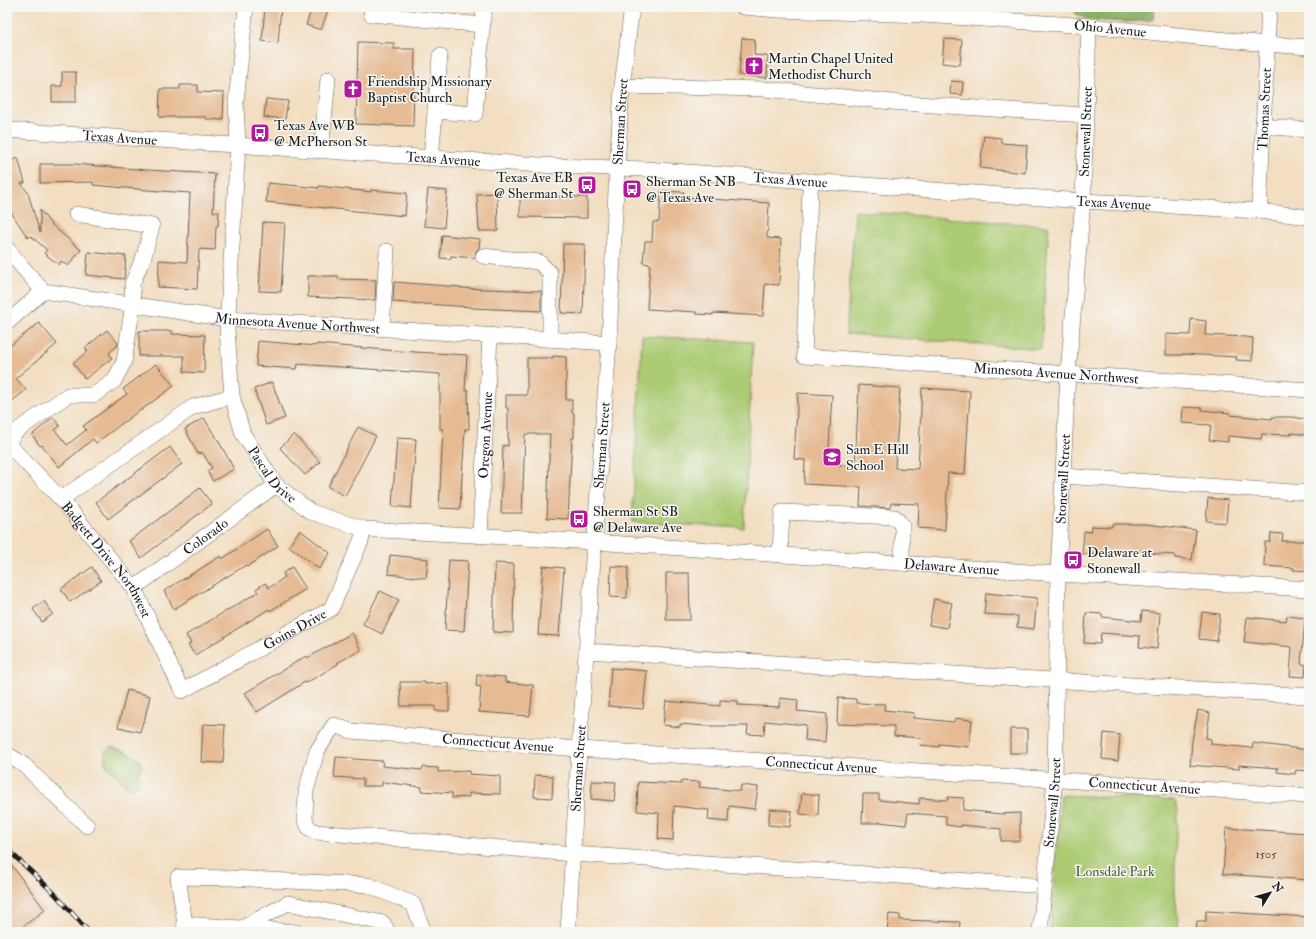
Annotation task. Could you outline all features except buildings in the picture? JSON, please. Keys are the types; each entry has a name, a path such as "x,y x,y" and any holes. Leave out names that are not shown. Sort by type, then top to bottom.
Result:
{"street":[{"name":"Pascal Drive","path":"246,7 236,102 238,145 227,330 232,396 244,434 276,485 311,512 364,530 594,542"},
{"path":"435,111 475,114 484,7"},
{"name":"Sherman Street","path":"568,932 579,749 609,343 622,86 632,7"},
{"name":"Ohio Avenue","path":"743,7 786,11 924,11 1309,47"},
{"name":"Thomas Street","path":"1259,211 1269,7"},
{"path":"371,14 482,25"},
{"name":"Stonewall Street","path":"1040,932 1055,780 1058,574 1068,373 1082,201 1089,26"},
{"path":"431,158 440,56"},
{"path":"321,151 328,79"},
{"path":"622,86 765,89 902,103 1085,115"},
{"path":"1263,126 1309,130"},
{"name":"Texas Avenue","path":"7,130 556,166 646,169 1082,201 1259,211 1309,216"},
{"name":"Minnesota Avenue Northwest","path":"812,181 810,191 804,356 1309,390"},
{"path":"7,444 15,432 68,395 94,394 114,381 124,362 133,304 132,284 144,256 152,226 76,214"},
{"path":"7,249 43,291 7,323"},
{"path":"382,328 387,251"},
{"path":"483,256 539,262 550,273 550,339"},
{"name":"Minnesota Avenue Northwest","path":"43,291 228,319 609,343"},
{"name":"Oregon Avenue","path":"480,536 490,335"},
{"path":"60,499 193,407 232,396"},
{"name":"Badgett Drive Northwest","path":"7,444 60,499 134,588 182,691"},
{"path":"1063,476 1309,493"},
{"name":"Colorado","path":"134,588 276,485"},
{"path":"780,555 782,512 895,517 902,526 902,563"},
{"name":"Goins Drive","path":"182,691 331,609 361,541 364,530"},
{"name":"Delaware Avenue","path":"594,542 1058,574 1309,589"},
{"path":"586,651 1309,696"},
{"name":"Connecticut Avenue","path":"573,854 316,832 309,828 305,820 306,791 317,751 334,725 351,731 579,749 1309,796"},
{"path":"7,754 24,765 87,826"},
{"path":"573,854 1030,885"},
{"path":"296,932 242,928 184,928 178,877 231,878 368,886 413,904 424,932"},
{"path":"242,928 288,903 383,923 388,932"}],"green space":[{"path":"1076,7 1155,7 1153,20 1127,22 1089,20 1075,14"},
{"path":"855,211 1049,226 1041,349 846,334"},
{"path":"642,336 753,342 744,528 632,522"},
{"path":"111,747 125,751 141,761 142,768 138,776 138,785 129,789 105,764 105,751"},
{"name":"Lonsdale Park","path":"1061,795 1174,800 1178,809 1175,850 1175,892 1179,932 1050,932"}],"railway":[{"path":"7,849 54,893 89,932"}],"place":[{"name":"Martin Chapel United Methodist Church","path":"754,66"},
{"name":"Friendship Missionary Baptist Church","path":"353,89"},
{"name":"Texas Ave WB @ McPherson St","path":"260,133"},
{"name":"Texas Ave EB @ Sherman St","path":"587,185"},
{"name":"Sherman St NB @ Texas Ave","path":"632,189"},
{"name":"Sam E Hill School","path":"832,457"},
{"name":"Sherman St SB @ Delaware Ave","path":"579,519"},
{"name":"Delaware at Stonewall","path":"1073,560"}]}
